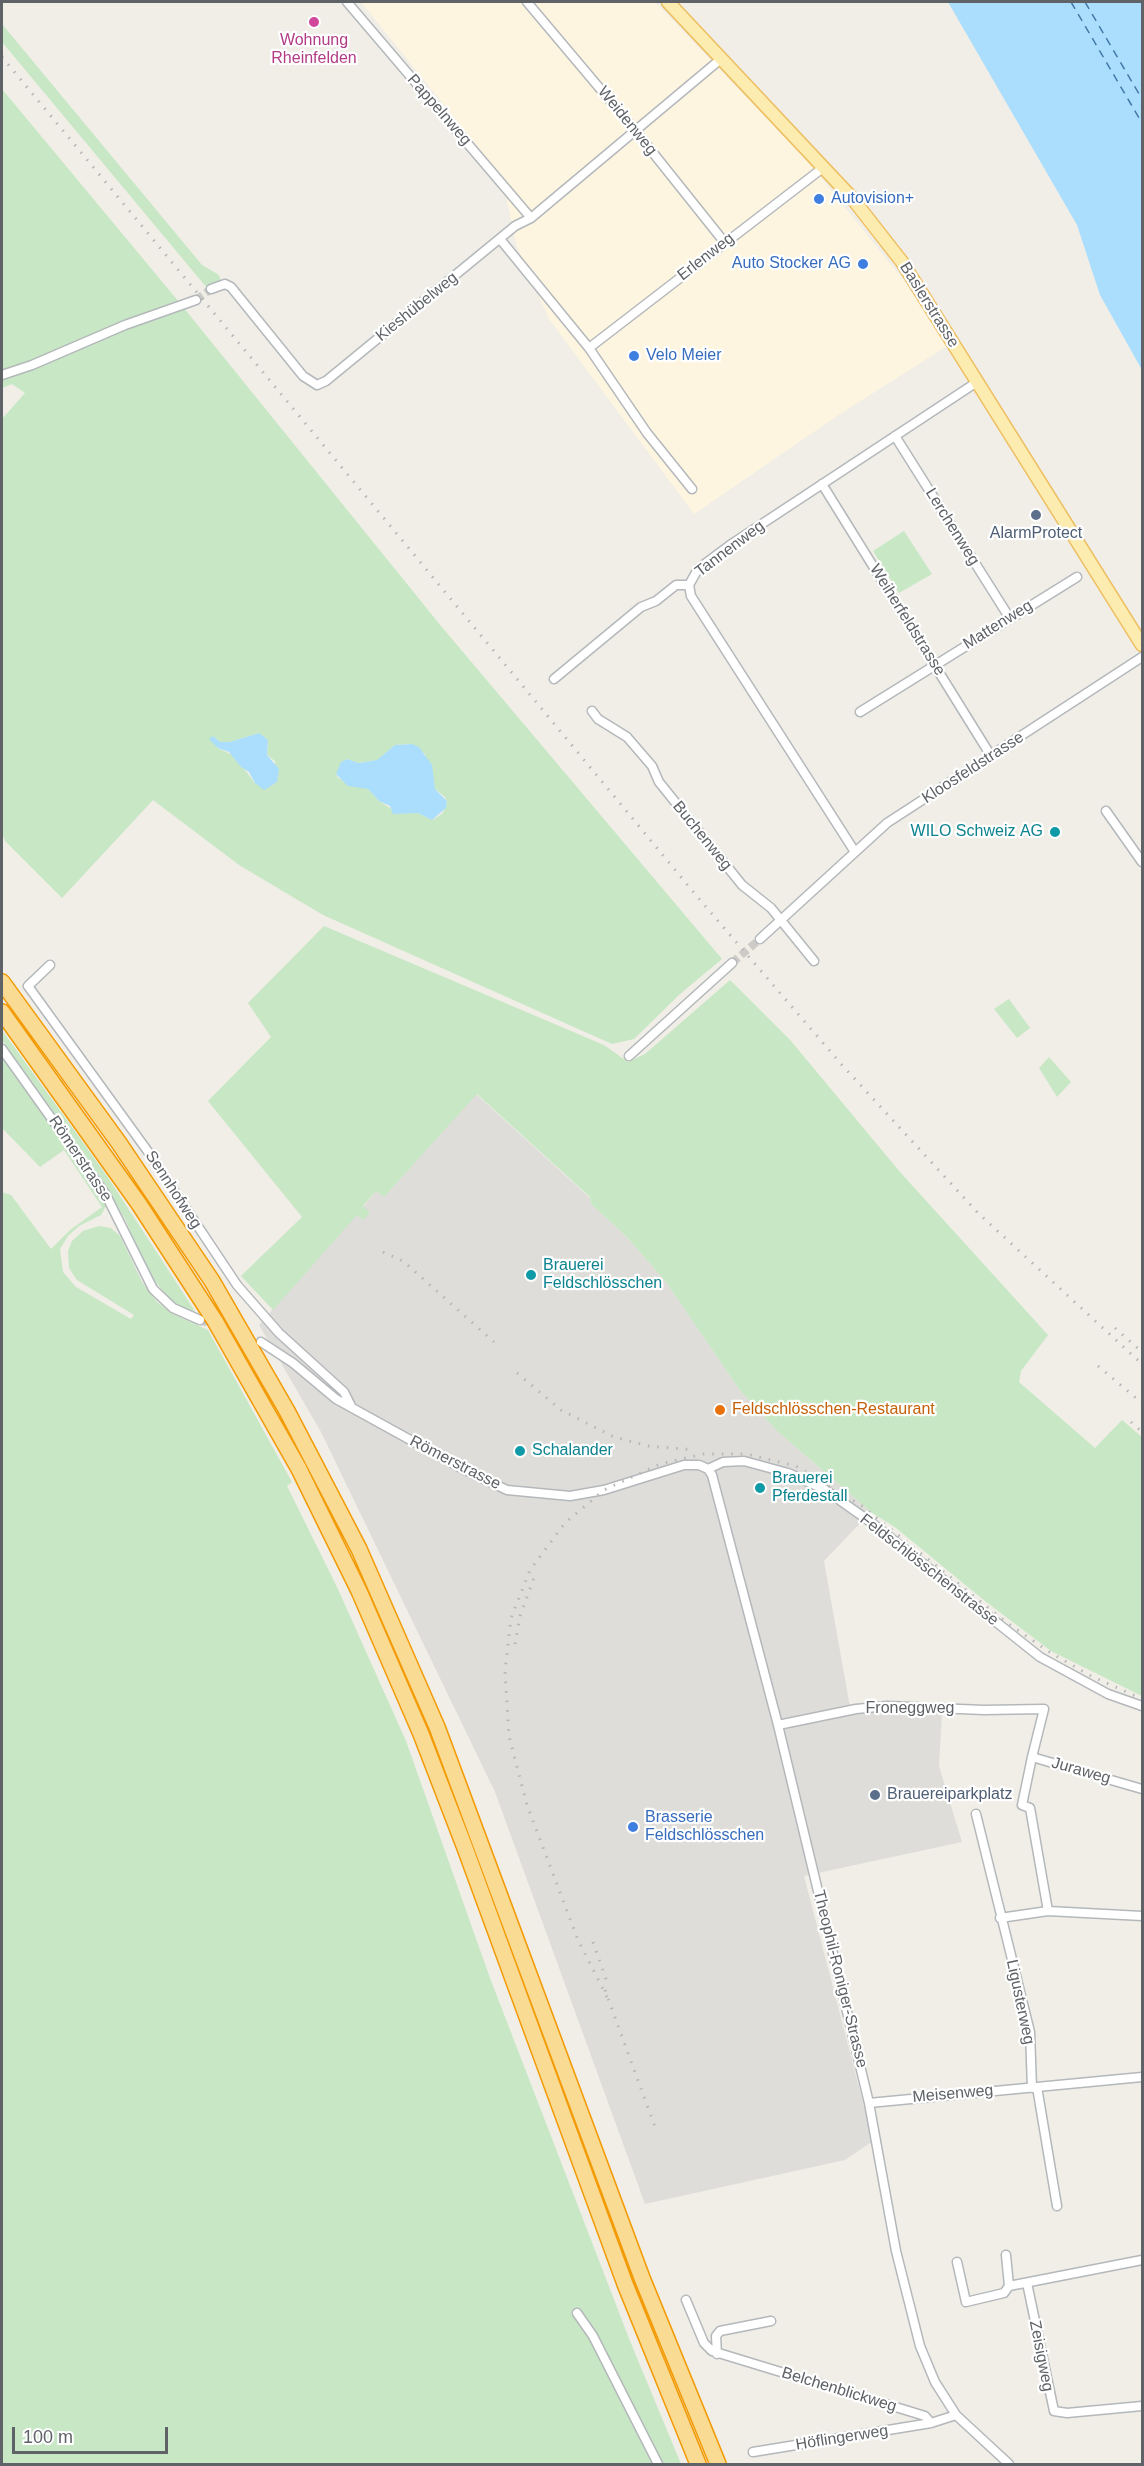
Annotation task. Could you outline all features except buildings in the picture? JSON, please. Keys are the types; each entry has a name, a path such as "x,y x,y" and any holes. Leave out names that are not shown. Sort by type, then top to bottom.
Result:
{"highway":[{"path":"2,982 119,1143 212,1281 298,1431 359,1549 437,1727 646,2289 718,2464"},
{"path":"2,1012 139,1204 215,1321 299,1469 354,1581 395,1672 461,1838 629,2295 698,2464"}],"main road":[{"name":"Baslerstrasse","path":"668,2 824,167 902,262 1143,645"}],"street":[{"name":"Pappelnweg","path":"347,2 531,218"},
{"name":"Weidenweg","path":"527,2 634,129 725,243"},
{"name":"Kieshübelweg","path":"211,289 225,284 231,287 303,376 317,385 326,381 500,239 531,218 634,129 722,58"},
{"name":"Erlenweg","path":"589,348 824,167"},
{"path":"500,239 589,348 647,433 692,489"},
{"path":"2,375 32,365 125,325 196,300"},
{"name":"Tannenweg","path":"855,852 691,596 689,585 698,569 977,382"},
{"name":"Lerchenweg","path":"895,436 1009,617"},
{"name":"Weiherfeldstrasse","path":"822,484 991,756"},
{"name":"Mattenweg","path":"860,712 1009,617 1077,577"},
{"path":"554,679 641,607 656,601 676,585 689,585"},
{"name":"Kloosfeldstrasse","path":"760,939 887,823 1143,657"},
{"name":"Buchenweg","path":"592,711 598,719 627,737 652,766 659,783 742,885 771,908 814,961"},
{"path":"1107,811 1143,862"},
{"path":"629,1056 732,963"},
{"name":"Sennhofweg","path":"50,965 28,986 149,1153 237,1286 279,1333 344,1392 351,1406"},
{"name":"Römerstrasse","path":"2,1049 106,1195 153,1289 173,1308 200,1320"},
{"name":"Römerstrasse","path":"261,1342 293,1363 336,1399 463,1469 507,1490 570,1496 604,1490 684,1465 699,1465 708,1470"},
{"name":"Feldschlösschenstrasse","path":"708,1470 723,1462 744,1461 788,1473 824,1489 872,1523 1040,1657 1108,1694 1143,1706"},
{"name":"Theophil-Roniger-Strasse","path":"708,1470 715,1486 778,1725 869,2103 908,2301 929,2369 956,2415 1009,2464"},
{"name":"Froneggweg","path":"778,1725 856,1709 887,1706 984,1710 1044,1709"},
{"name":"Juraweg","path":"1044,1709 1032,1757 1143,1789"},
{"path":"1032,1757 1022,1805 1030,1808 1048,1911"},
{"name":"Ligusterweg","path":"976,1814 1030,2032 1034,2087"},
{"path":"1000,1918 1048,1911 1143,1916"},
{"name":"Meisenweg","path":"869,2103 1143,2077"},
{"path":"1034,2087 1057,2206"},
{"path":"957,2262 966,2302 1004,2293 1009,2286 1005,2255"},
{"path":"1009,2286 1143,2260"},
{"name":"Zeisigweg","path":"1027,2283 1054,2411 1067,2413 1143,2406"},
{"path":"686,2300 704,2343 717,2354"},
{"path":"577,2313 592,2336 658,2464"},
{"path":"717,2354 716,2336 720,2331 771,2321"},
{"name":"Belchenblickweg","path":"717,2354 925,2416 931,2423"},
{"path":"931,2423 956,2415"},
{"name":"Höflingerweg","path":"753,2452 931,2423"}],"shaded area":[{"path":"361,2 655,2 806,159 905,282 947,346 837,416 694,514 549,319 517,247 502,177"},
{"name":"Brauerei Feldschlösschen","path":"476,1094 590,1198 591,1204 626,1236 666,1282 739,1389 776,1430 871,1512 824,1561 850,1707 942,1714 939,1766 962,1842 804,1876 873,2141 845,2160 645,2204 495,1792 321,1432 259,1325 357,1214 363,1220 363,1207 376,1191 384,1197"}],"green space":[{"path":"2,24 202,265 219,275 221,281 207,288 2,42"},
{"path":"2,89 179,302 441,626 722,959 680,994 634,1039 612,1044 323,915 239,865 153,800 62,898 5,841 2,833 2,419 25,393 12,384 2,388","holes":["259,733 268,740 267,755 276,762 255,783 234,756 218,748 213,736 220,742 230,742","412,744 425,754 435,789 445,797 447,804 442,814 432,820 418,813 398,813 379,801 368,789 338,778 336,774 347,759 359,763 378,760 395,745"]},
{"path":"904,531 932,574 899,593 873,551"},
{"path":"324,926 604,1045 628,1062 645,1054 730,980 791,1041 900,1172 1048,1335 1021,1371 1019,1382 1095,1448 1122,1420 1142,1437 1142,1696 1051,1651 985,1601 896,1528 871,1512 776,1430 739,1389 666,1282 626,1236 591,1204 590,1197 477,1094 384,1197 376,1191 363,1206 370,1213 363,1220 357,1215 273,1310 241,1276 302,1217 208,1101 271,1037 248,1003"},
{"path":"1009,999 1030,1028 1017,1038 994,1009"},
{"path":"2,1030 105,1173 195,1311 183,1308 168,1298 149,1273 125,1219 101,1178 2,1040"},
{"path":"2,1057 68,1148 106,1206 101,1215 79,1226 68,1236 60,1249 63,1272 76,1287 131,1319 134,1315 77,1280 69,1268 68,1251 72,1241 83,1231 99,1226 111,1228 120,1236 142,1282 157,1302 173,1314 208,1330 292,1482 287,1486 337,1587 406,1741 490,1978 630,2341 681,2464 2,2464 2,1192 11,1195 51,1249 70,1230 102,1207 64,1150 40,1167 2,1128"},
{"path":"1049,1057 1071,1082 1057,1097 1039,1068"}],"water":[{"path":"948,2 1142,2 1142,370 1100,295 1077,225"},
{"path":"259,733 268,740 267,755 279,769 277,782 264,790 255,783 249,772 241,767 229,752 218,748 209,739 213,736 220,742 230,742"},
{"path":"412,744 419,747 432,765 435,789 447,801 446,808 432,820 418,813 393,814 390,806 379,801 368,789 348,786 336,774 341,762 347,759 359,763 377,760 395,745"}],"ferry route":[{"path":"1071,2 1142,123"},
{"path":"1085,2 1142,99"}],"tunnel":[{"path":"196,300 211,289"},
{"path":"732,963 760,939"},
{"path":"200,1320 261,1342"}],"railway":[{"path":"2,57 700,900 842,1065 978,1213 1142,1364"},
{"path":"383,1252 403,1261 494,1342"},
{"path":"1115,1328 1142,1352"},
{"path":"1098,1366 1142,1403"},
{"path":"517,1373 561,1410 614,1437 648,1446 695,1450"},
{"path":"1131,1422 1142,1432"},
{"path":"607,1997 578,1940 527,1805 509,1736 505,1671 511,1618 530,1570 565,1523 604,1490 660,1464 703,1454 746,1454 796,1466 862,1506 1006,1622 1051,1653 1091,1676 1142,1699"},
{"path":"515,1644 520,1616 534,1578"},
{"path":"593,1942 607,1982"},
{"path":"605,1990 655,2127"}],"place":[{"name":"Wohnung Rheinfelden","path":"314,22"},
{"name":"Autovision+","path":"819,199"},
{"name":"Auto Stocker AG","path":"863,264"},
{"name":"Velo Meier","path":"634,356"},
{"name":"AlarmProtect","path":"1036,515"},
{"name":"WILO Schweiz AG","path":"1055,832"},
{"name":"Brauerei Feldschlösschen","path":"531,1275"},
{"name":"Feldschlösschen-Restaurant","path":"720,1410"},
{"name":"Schalander","path":"520,1451"},
{"name":"Brauerei Pferdestall","path":"760,1488"},
{"name":"Brauereiparkplatz","path":"875,1795"},
{"name":"Brasserie Feldschlösschen","path":"633,1827"}]}
